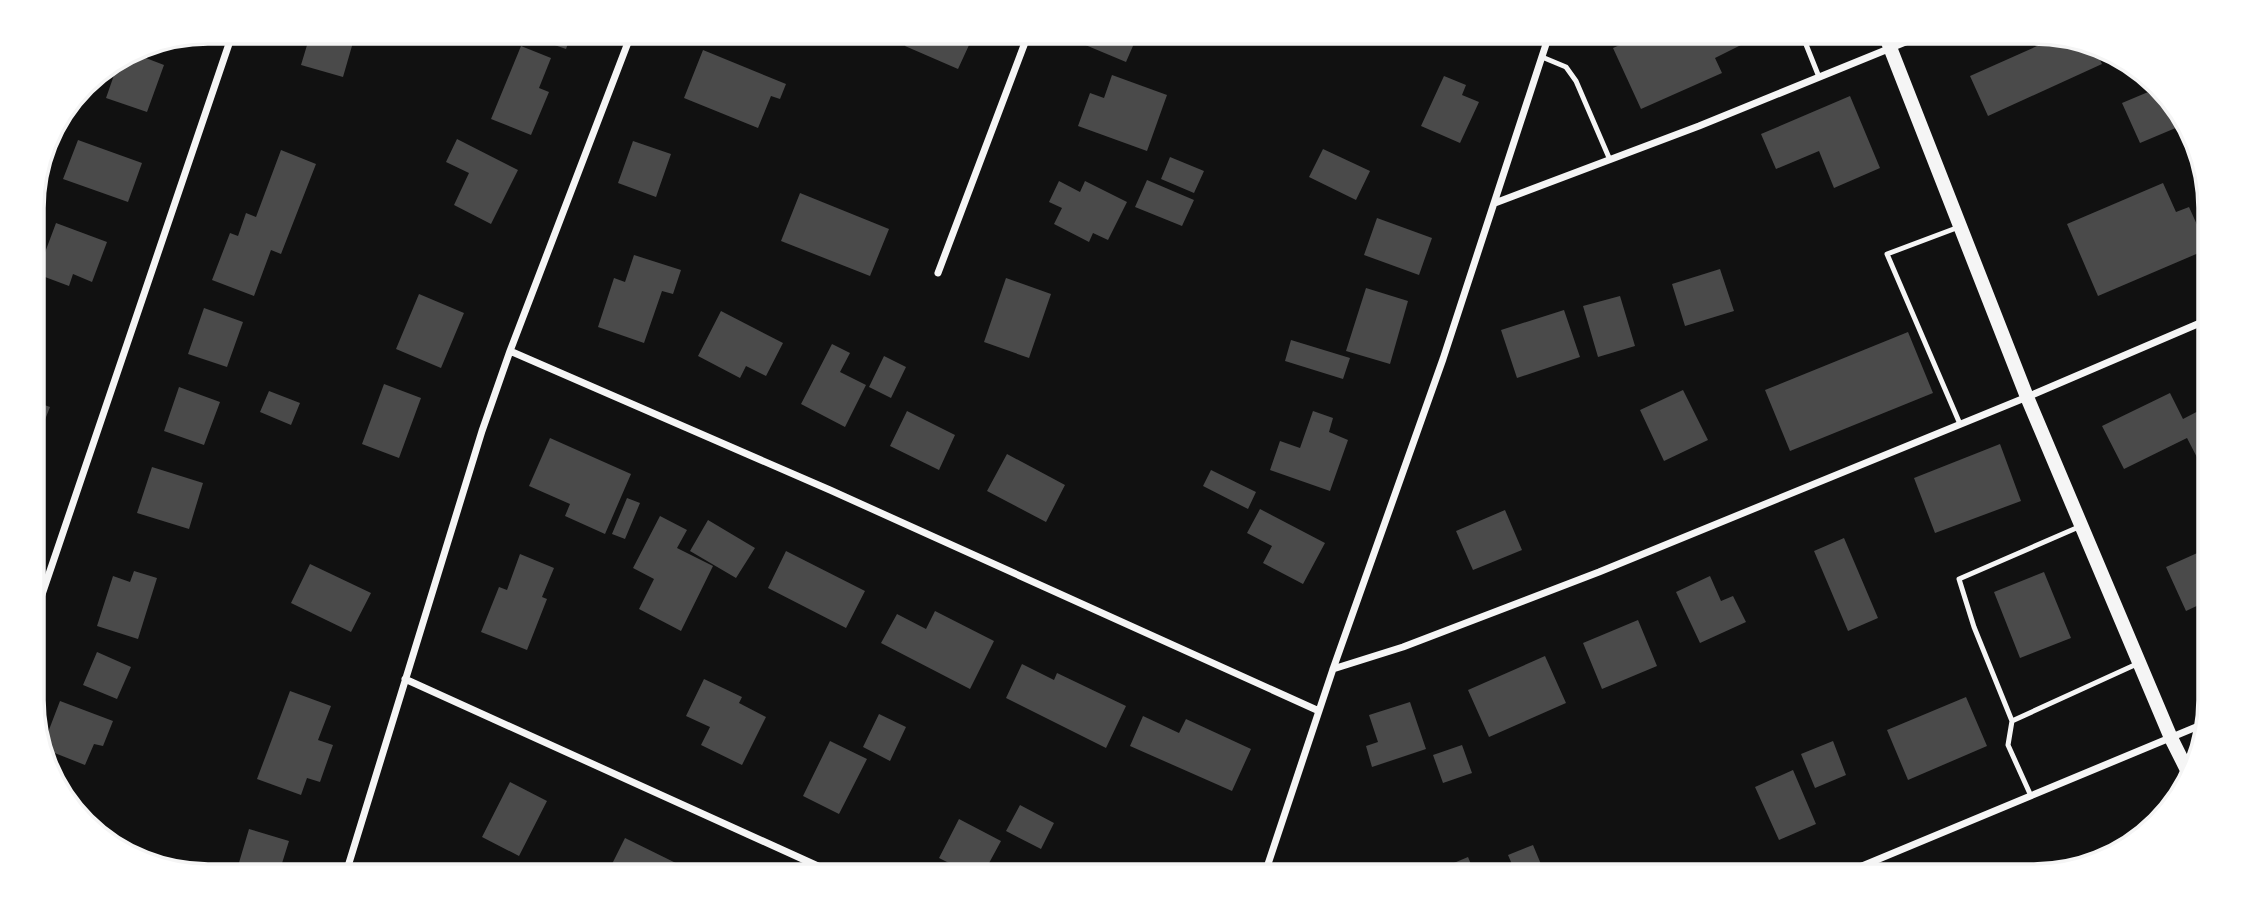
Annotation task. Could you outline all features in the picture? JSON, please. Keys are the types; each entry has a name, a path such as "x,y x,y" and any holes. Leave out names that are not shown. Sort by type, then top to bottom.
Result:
{"main road":[{"path":"1889,44 2027,397 2185,765"}],"street":[{"path":"44,589 229,44"},
{"path":"349,864 478,443 510,351 627,44"},
{"path":"938,273 1024,44"},
{"path":"1268,864 1333,669 1443,359 1546,44"},
{"path":"1495,203 1901,44"},
{"path":"1333,669 1403,647 1600,572 2198,324"},
{"path":"510,351 830,490 1319,711"},
{"path":"405,679 814,864"},
{"path":"1867,864 2195,729"}],"lane":[{"path":"1806,44 1819,77"},
{"path":"1542,57 1566,67 1576,81 1610,160"},
{"path":"1959,227 1887,254 1960,424"},
{"path":"2031,796 2008,745 2012,721 1974,627 1959,579 2081,526"},
{"path":"2012,721 2139,663"}],"building":[{"path":"307,44 353,44 343,77 301,65"},
{"path":"552,44 568,44 566,49"},
{"path":"906,44 969,44 958,69 905,46"},
{"path":"1083,44 1134,44 1126,62"},
{"path":"1622,44 1743,44 1715,58 1722,73 1641,109 1613,48"},
{"path":"2041,44 2087,52 2099,57 2102,64 1988,116 1970,76"},
{"path":"521,46 551,58 539,88 549,92 531,135 491,119"},
{"path":"703,50 786,84 780,99 771,96 758,128 684,98"},
{"path":"143,57 164,65 147,112 106,98 117,71"},
{"path":"1112,75 1167,95 1147,151 1078,126 1090,93 1104,98"},
{"path":"1444,76 1466,85 1462,95 1479,102 1460,143 1421,126"},
{"path":"2149,91 2177,128 2140,143 2122,103"},
{"path":"1850,96 1880,168 1834,188 1819,151 1776,169 1761,134"},
{"path":"457,139 518,170 491,224 454,205 469,173 446,162"},
{"path":"78,140 142,163 128,202 63,179"},
{"path":"633,141 671,154 656,197 618,183"},
{"path":"1323,149 1370,171 1356,200 1309,177"},
{"path":"281,150 316,164 281,254 271,250 254,296 212,280 230,233 238,236 246,213 256,217"},
{"path":"1170,157 1204,171 1194,193 1161,179"},
{"path":"1147,180 1194,200 1182,226 1135,207"},
{"path":"1059,181 1080,192 1085,181 1127,202 1108,240 1093,233 1089,242 1054,224 1062,208 1049,202"},
{"path":"2163,183 2176,212 2189,207 2198,227 2198,253 2098,296 2067,224"},
{"path":"800,193 889,229 870,276 781,241"},
{"path":"1377,218 1432,238 1419,275 1364,255"},
{"path":"56,223 107,242 92,282 73,274 69,286 44,277 44,255"},
{"path":"634,255 681,270 673,294 662,291 644,343 598,327 614,278 625,282"},
{"path":"1720,269 1734,311 1685,326 1672,284"},
{"path":"1006,278 1051,294 1029,358 984,342"},
{"path":"1366,288 1408,301 1390,364 1346,351"},
{"path":"419,294 464,313 441,368 396,349"},
{"path":"1620,296 1635,346 1598,357 1583,306"},
{"path":"204,308 243,322 227,367 188,354"},
{"path":"1564,310 1580,357 1517,378 1501,330"},
{"path":"721,311 783,343 766,376 746,366 740,378 698,356"},
{"path":"1908,332 1933,393 1790,451 1765,390"},
{"path":"1291,340 1350,358 1343,379 1285,361"},
{"path":"832,344 850,353 840,372 866,385 845,427 801,404"},
{"path":"884,356 906,367 891,398 869,387"},
{"path":"384,384 421,398 399,458 362,444"},
{"path":"179,387 220,402 204,445 164,431"},
{"path":"1683,390 1708,440 1664,461 1640,410"},
{"path":"269,391 300,403 291,425 260,412"},
{"path":"2170,393 2183,419 2198,411 2198,459 2187,438 2124,469 2102,426"},
{"path":"44,405 50,407 44,422"},
{"path":"907,411 955,435 939,470 890,446"},
{"path":"1313,411 1333,418 1329,432 1348,440 1330,491 1270,470 1280,441 1300,448"},
{"path":"550,438 631,474 605,534 565,516 570,504 529,486"},
{"path":"2000,444 2021,501 1935,533 1914,478"},
{"path":"1007,454 1065,485 1046,522 987,491"},
{"path":"152,467 203,483 189,529 137,513"},
{"path":"1211,470 1256,492 1248,509 1203,486"},
{"path":"627,498 640,503 625,539 612,534"},
{"path":"1260,509 1325,543 1303,584 1263,563 1272,546 1247,533"},
{"path":"1505,510 1522,550 1473,570 1456,531"},
{"path":"660,516 687,530 677,548 713,566 681,631 639,609 654,579 633,568"},
{"path":"708,520 755,548 736,578 690,551"},
{"path":"1844,538 1878,618 1848,631 1814,551"},
{"path":"786,551 865,591 846,628 768,588"},
{"path":"2198,553 2198,605 2186,611 2166,567"},
{"path":"520,554 554,568 542,597 547,599 527,650 481,632 499,587 507,590"},
{"path":"310,564 371,593 351,632 291,603"},
{"path":"134,571 157,578 138,639 97,626 113,576 130,582"},
{"path":"2044,572 2071,638 2020,658 1994,592"},
{"path":"1710,576 1721,601 1733,596 1746,622 1700,643 1676,592"},
{"path":"935,611 994,641 970,689 881,643 897,614 926,629"},
{"path":"1638,620 1657,666 1602,689 1583,643"},
{"path":"97,652 131,667 117,699 83,685"},
{"path":"1545,656 1566,703 1489,737 1468,690"},
{"path":"1022,664 1054,680 1057,673 1126,706 1106,748 1006,698"},
{"path":"704,679 742,697 739,703 766,717 742,765 701,745 710,727 686,716"},
{"path":"290,691 331,706 318,740 333,745 320,782 307,778 301,795 257,779"},
{"path":"1966,697 1987,746 1908,780 1887,730"},
{"path":"60,701 113,721 103,746 94,744 85,765 52,752 47,734"},
{"path":"1410,702 1426,749 1372,767 1366,746 1378,742 1369,715"},
{"path":"879,714 906,727 890,761 863,747"},
{"path":"1143,716 1179,733 1186,719 1251,749 1232,791 1130,746"},
{"path":"830,741 867,759 839,814 803,796"},
{"path":"1833,741 1846,775 1815,788 1801,754"},
{"path":"1462,745 1472,773 1443,783 1433,755"},
{"path":"1793,770 1816,824 1779,840 1755,787"},
{"path":"510,782 547,801 519,856 482,837"},
{"path":"1020,805 1054,823 1041,849 1006,831"},
{"path":"959,819 1001,841 989,864 951,864 939,858"},
{"path":"249,829 289,841 282,864 239,864"},
{"path":"625,838 678,864 612,864"},
{"path":"1533,845 1541,864 1512,864 1508,855"},
{"path":"1468,857 1471,864 1451,864"}]}
